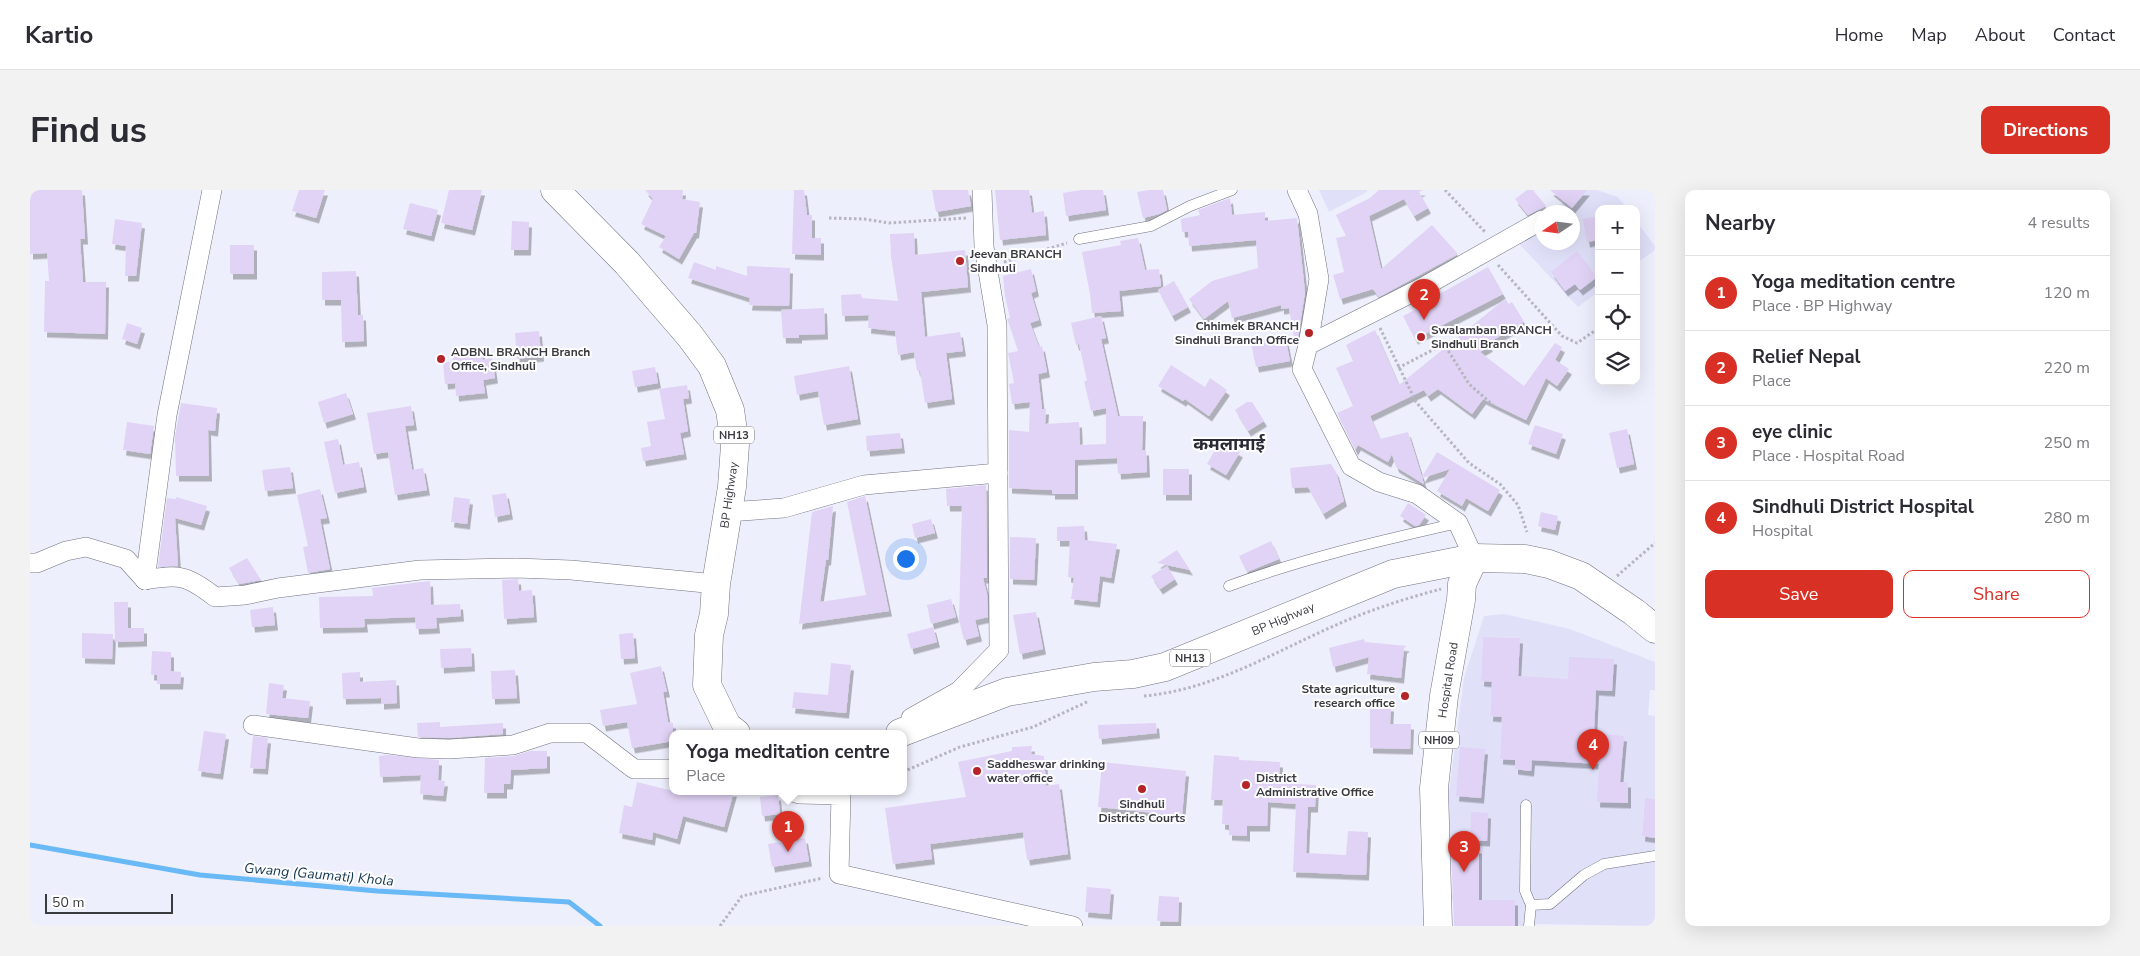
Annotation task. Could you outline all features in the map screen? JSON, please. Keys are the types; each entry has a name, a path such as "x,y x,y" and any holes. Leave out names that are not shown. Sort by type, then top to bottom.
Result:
{"main road":[{"name":"BP Highway","path":"555,190 627,263 690,336 712,366 730,410 735,445 732,488 716,584 714,614 708,635 707,684 730,730"},
{"name":"BP Highway","path":"907,730 1007,692 1094,677 1133,674 1165,667 1393,574 1474,558 1525,559 1549,564 1581,576 1655,629"},
{"name":"Hospital Road","path":"1438,926 1435,778 1444,696 1461,600 1462,584 1474,558"}],"street":[{"path":"145,580 167,415 212,190"},
{"path":"903,730 911,718 959,691 999,650 997,325 986,268 982,190"},
{"path":"1297,190 1308,214 1319,279 1302,369 1351,466 1379,482 1417,494 1458,523 1474,558"},
{"path":"1308,345 1425,286 1535,224"},
{"path":"728,512 784,508 864,485 998,473"},
{"path":"30,563 37,563 66,551 86,547 126,559 145,580"},
{"path":"145,580 168,576 183,577 202,586 215,597 244,595 278,588 420,570 516,568 571,570 716,584"},
{"path":"253,724 418,748 449,749 513,744 550,733 587,733 634,769 669,769"},
{"path":"841,795 839,874 1073,926"}],"lane":[{"path":"1079,239 1151,226 1190,206 1232,190"},
{"path":"1229,586 1275,569 1337,551 1458,523"},
{"path":"1526,805 1525,891 1531,905 1529,926"},
{"path":"1531,905 1550,904 1584,876 1604,864 1655,856"}],"path":[{"path":"1445,190 1485,230 1488,250 1562,336 1577,343 1595,331"},
{"path":"829,218 864,219 889,223 983,218"},
{"path":"986,268 1079,239"},
{"path":"1373,312 1398,368 1416,402 1469,463 1500,484 1518,505 1527,532"},
{"path":"1398,368 1444,344 1469,384 1493,405"},
{"path":"1602,590 1655,543"},
{"path":"720,926 742,896 839,874"}],"shaded area":[{"path":"1319,190 1367,190 1367,192 1329,212"},
{"path":"1585,190 1597,190 1618,197 1624,205 1595,205 1595,294 1578,307 1509,233 1535,218 1535,250 1580,250 1580,205 1558,205"},
{"path":"1640,226 1655,246 1655,250 1640,261"},
{"path":"1504,614 1570,629 1655,662 1655,690 1650,690 1648,715 1655,716 1655,812 1644,811 1642,836 1655,838 1655,926 1533,924 1532,926 1515,926 1514,900 1449,900 1445,822 1464,678 1484,616","holes":["1483,637 1520,638 1518,683 1481,681","1613,659 1612,691 1568,689","1491,696 1525,698 1576,722 1573,762 1532,760 1531,771 1515,769 1515,760 1500,759 1502,717 1490,716","1488,813 1487,841 1470,840","1450,848 1479,848 1478,895 1450,895"]}],"building":[{"path":"30,190 82,190 85,239 80,239 83,282 106,282 105,334 44,332 45,281 49,281 47,253 30,254"},
{"path":"299,190 325,190 316,218 292,211"},
{"path":"449,190 482,190 472,230 441,223"},
{"path":"645,190 683,190 682,199 700,202 696,233 694,233 679,259 659,247 666,236 641,224 653,199"},
{"path":"794,190 804,190 807,215 812,215 812,238 821,238 821,255 792,254"},
{"path":"932,190 968,190 971,206 936,212"},
{"path":"995,190 1029,190 1032,213 1044,211 1046,235 1000,240"},
{"path":"1081,190 1103,190 1106,210 1066,216 1063,193"},
{"path":"1163,190 1167,210 1143,218 1137,192"},
{"path":"1379,190 1423,190 1419,192 1428,208 1414,216 1404,199 1369,216 1381,269 1432,225 1458,254 1379,297 1373,289 1340,299 1333,275 1344,272 1336,238 1346,236 1336,215 1370,198"},
{"path":"1527,190 1533,190 1545,205 1535,205 1535,212 1528,215 1515,199"},
{"path":"1550,190 1587,190 1574,205 1568,205"},
{"path":"1230,198 1232,215 1265,212 1265,221 1297,218 1305,292 1298,337 1294,338 1289,308 1281,309 1281,305 1232,318 1228,301 1204,319 1189,299 1212,281 1258,268 1256,240 1189,246 1188,232 1182,232 1181,219 1200,215 1198,210"},
{"path":"410,203 438,210 431,236 403,229"},
{"path":"1595,217 1595,241 1587,242 1583,219"},
{"path":"115,219 142,223 136,276 125,276 126,246 112,244"},
{"path":"512,221 529,222 528,250 511,250"},
{"path":"914,233 915,255 965,250 968,287 921,292 925,337 960,332 963,351 946,353 952,399 925,403 920,371 917,371 914,352 898,355 895,331 868,328 869,315 842,316 841,295 861,294 862,298 898,301 891,257 890,234"},
{"path":"1138,238 1145,270 1159,269 1161,286 1119,291 1121,311 1092,313 1082,252 1121,245 1120,241"},
{"path":"230,245 254,245 254,274 230,274"},
{"path":"1577,251 1595,274 1595,279 1580,290 1575,284 1565,291 1551,272"},
{"path":"694,262 716,270 716,266 747,276 747,266 790,268 789,306 749,305 750,298 688,278"},
{"path":"1488,267 1503,294 1415,339 1403,316 1436,299 1434,297"},
{"path":"1031,269 1036,291 1031,293 1039,320 1030,323 1039,347 1042,346 1047,372 1038,374 1042,409 1046,409 1045,424 1079,422 1080,445 1106,444 1106,408 1091,411 1084,381 1087,381 1079,344 1076,345 1071,323 1101,316 1106,338 1101,339 1118,416 1143,416 1142,450 1146,450 1147,472 1118,474 1117,458 1075,460 1075,494 1052,494 1052,490 1009,488 1009,430 1029,432 1030,402 1012,404 1009,384 1014,383 1008,353 1018,351 1007,319 1010,318 1003,276"},
{"path":"356,271 358,315 363,315 364,341 342,342 341,300 322,300 322,272"},
{"path":"1174,281 1188,307 1172,316 1158,290"},
{"path":"1505,299 1509,304 1512,302 1524,322 1488,343 1490,346 1480,352 1524,386 1555,343 1562,347 1555,360 1569,369 1557,386 1546,378 1526,420 1483,399 1472,414 1438,389 1428,396 1424,390 1370,416 1380,439 1408,432 1422,477 1437,452 1500,490 1488,511 1466,498 1462,506 1437,491 1450,469 1422,478 1424,484 1396,467 1392,454 1388,462 1358,445 1355,450 1337,413 1353,406 1336,368 1353,361 1346,345 1375,330 1399,385"},
{"path":"824,308 825,334 799,335 799,338 783,338 781,310"},
{"path":"127,323 142,328 137,344 122,339"},
{"path":"539,331 541,356 517,359 515,333"},
{"path":"1285,336 1290,361 1256,367 1251,343"},
{"path":"481,347 483,360 492,358 495,378 483,380 485,393 456,396 455,383 445,384 443,363 453,361 452,350"},
{"path":"1171,365 1205,387 1210,378 1227,390 1209,416 1185,399 1183,401 1158,386"},
{"path":"849,366 858,419 824,425 818,391 797,395 794,376"},
{"path":"655,367 658,383 635,387 632,371"},
{"path":"687,385 689,398 683,399 688,431 680,433 684,454 643,461 641,448 651,446 647,422 665,419 659,389"},
{"path":"346,393 353,414 324,423 318,402"},
{"path":"1247,402 1252,402 1264,421 1248,431 1235,410"},
{"path":"181,403 217,408 215,431 208,430 209,476 176,476 175,437"},
{"path":"411,406 414,425 405,426 412,470 423,468 427,490 395,495 388,452 374,454 367,413"},
{"path":"127,422 154,426 150,454 123,450"},
{"path":"1535,425 1563,434 1556,454 1528,444"},
{"path":"1627,429 1634,464 1617,468 1609,433"},
{"path":"900,433 902,448 867,451 866,436"},
{"path":"338,439 343,465 359,462 364,487 335,493 324,442"},
{"path":"1220,441 1240,452 1226,475 1207,464"},
{"path":"1331,464 1336,472 1344,501 1323,514 1308,487 1292,488 1290,468"},
{"path":"290,467 293,488 265,491 262,470"},
{"path":"1163,469 1189,469 1189,495 1163,495"},
{"path":"986,485 987,578 983,578 987,594 988,617 975,620 979,636 964,640 959,620 962,506 947,506 946,489"},
{"path":"320,489 327,518 320,519 330,569 308,573 303,547 308,546 297,495"},
{"path":"506,493 510,514 495,517 492,495"},
{"path":"865,496 889,611 799,624 812,512 833,506 828,560 826,560 820,602 866,595 847,502"},
{"path":"176,497 207,506 201,525 175,518 178,566 158,567 167,498 176,499"},
{"path":"454,497 470,499 467,524 451,522"},
{"path":"1408,503 1426,515 1419,525 1415,526 1400,516"},
{"path":"1541,512 1558,516 1555,530 1538,526"},
{"path":"931,519 935,533 915,538 912,524"},
{"path":"1084,526 1085,540 1117,544 1111,578 1100,576 1097,602 1071,599 1074,578 1068,577 1070,541 1057,541 1057,527"},
{"path":"1010,537 1036,538 1034,580 1010,579"},
{"path":"1271,541 1279,559 1247,572 1239,556"},
{"path":"1177,550 1190,570 1157,563"},
{"path":"247,558 261,580 239,584 229,568"},
{"path":"1167,566 1175,579 1160,589 1151,576"},
{"path":"518,579 519,591 532,590 534,617 504,619 502,580"},
{"path":"430,581 431,605 460,604 461,616 436,618 437,628 416,629 415,617 364,619 365,627 320,628 319,597 373,596 372,588"},
{"path":"951,599 956,617 931,624 927,605"},
{"path":"114,602 128,602 128,628 144,628 144,641 115,642"},
{"path":"273,607 275,625 252,627 250,610"},
{"path":"1036,612 1043,649 1020,654 1013,615"},
{"path":"933,627 937,642 911,649 907,634"},
{"path":"82,633 113,634 112,659 82,658"},
{"path":"633,633 635,658 621,659 619,634"},
{"path":"1483,637 1520,638 1518,676 1568,679 1569,657 1614,659 1612,691 1596,690 1594,733 1624,736 1620,782 1628,782 1628,803 1597,802 1599,764 1532,760 1531,771 1515,769 1515,760 1500,759 1502,717 1490,716 1492,682 1481,681"},
{"path":"1364,639 1365,642 1407,646 1404,648 1401,678 1367,674 1369,657 1333,667 1329,648"},
{"path":"471,648 472,666 441,668 440,649"},
{"path":"152,651 171,652 171,671 181,672 180,684 157,684 157,675 151,675"},
{"path":"831,663 851,665 846,713 792,708 794,692 828,695"},
{"path":"661,666 667,692 663,692 668,722 673,723 673,730 669,730 669,742 632,748 627,722 603,726 600,710 637,704 630,673"},
{"path":"515,670 517,698 492,699 491,671"},
{"path":"360,672 360,682 396,680 397,703 381,704 381,698 343,699 342,673"},
{"path":"269,683 284,685 282,698 310,701 308,718 266,714"},
{"path":"1370,705 1391,706 1390,724 1411,724 1410,749 1370,748"},
{"path":"440,722 440,727 503,723 503,734 449,738 418,737 417,723"},
{"path":"1156,723 1157,733 1099,739 1098,725"},
{"path":"204,731 226,734 220,774 198,771"},
{"path":"253,736 268,738 265,769 250,768"},
{"path":"1032,746 1031,754 1044,756 1046,786 1059,784 1068,854 1027,860 1023,832 930,844 932,859 893,864 885,808 966,797 958,762 1012,751 1012,747"},
{"path":"1460,747 1485,749 1481,798 1456,796"},
{"path":"530,751 547,751 547,768 511,770 510,784 504,784 504,793 484,793 485,758 514,756"},
{"path":"388,755 439,760 438,780 445,781 443,796 420,794 421,775 380,777 379,756"},
{"path":"1214,755 1239,757 1239,760 1280,762 1279,783 1316,785 1315,807 1308,807 1306,853 1346,855 1348,831 1368,832 1366,875 1293,872 1296,804 1268,802 1267,826 1247,826 1247,836 1229,835 1229,825 1222,824 1223,800 1211,800"},
{"name":"Sindhuli Districts Courts","path":"1102,762 1186,771 1182,816 1098,807"},
{"path":"637,782 669,790 669,795 733,795 724,827 683,816 677,839 653,832 652,840 619,833 624,805 632,807"},
{"path":"778,795 780,814 762,816 760,797"},
{"path":"1645,798 1655,799 1655,838 1642,836"},
{"path":"1471,812 1488,813 1487,841 1470,840"},
{"path":"805,838 809,861 772,867 768,844"},
{"path":"1451,848 1479,848 1479,900 1515,900 1515,926 1454,926"},
{"path":"1087,887 1111,889 1109,914 1085,912"},
{"path":"1159,896 1179,897 1178,922 1157,921"}],"waterway":[{"name":"Gwang (Gaumati) Khola","path":"30,845 200,875 377,891 569,902 600,926"}],"place":[{"name":"Jeevan BRANCH Sindhuli","path":"960,261"},
{"name":"Relief Nepal","path":"1424,320"},
{"name":"Chhimek BRANCH Sindhuli Branch Office","path":"1309,333"},
{"name":"Swalamban BRANCH Sindhuli Branch","path":"1421,337"},
{"name":"ADBNL BRANCH Branch Office, Sindhuli","path":"441,359"},
{"name":"State agriculture research office","path":"1405,696"},
{"name":"Sindhuli District Hospital","path":"1593,770"},
{"name":"Saddheswar drinking water office","path":"977,771"},
{"name":"District Administrative Office","path":"1246,785"},
{"name":"Sindhuli Districts Courts","path":"1142,789"},
{"name":"Yoga meditation centre","path":"788,852"},
{"name":"eye clinic","path":"1464,872"}],"district":[{"name":"कमलामाई","path":"1229,444"}]}
